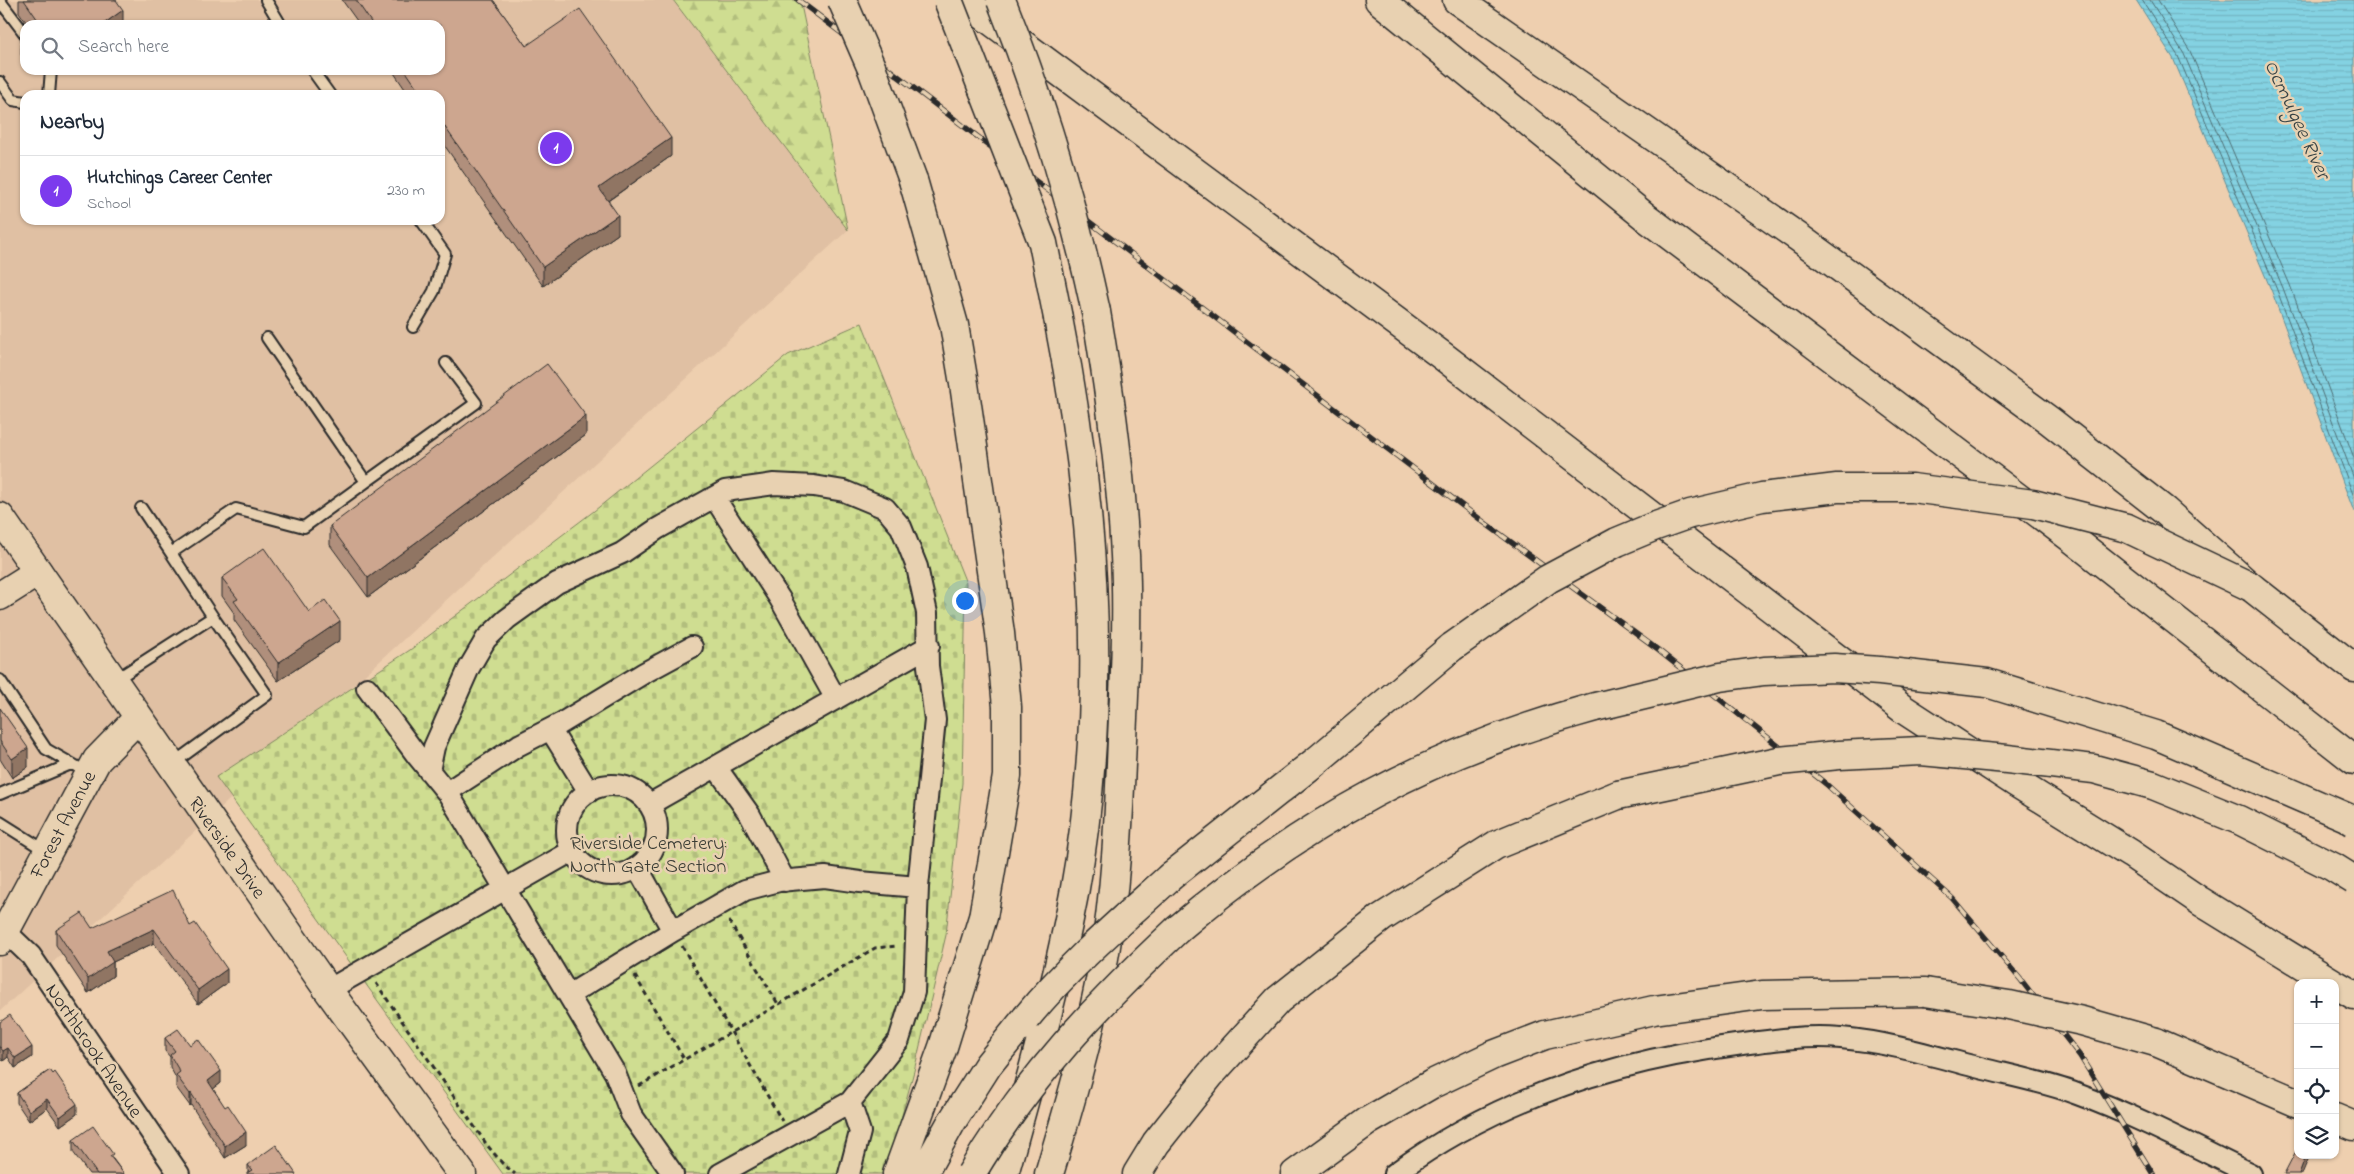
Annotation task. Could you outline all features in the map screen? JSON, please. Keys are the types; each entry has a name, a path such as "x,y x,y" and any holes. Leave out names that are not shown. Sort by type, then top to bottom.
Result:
{"main road":[{"path":"842,0 876,78 913,180 954,325 1000,633 1007,707 1007,776 983,917 943,1047 897,1174"},
{"path":"948,0 1042,243 1058,318 1081,446 1088,510 1094,639 1093,713 1083,832 1073,895 1045,1023 1004,1174"},
{"path":"964,0 1444,357 1903,709 2131,854 2200,901 2327,979"},
{"path":"1001,0 1024,58 1059,161 1075,219 1096,312 1115,434 1125,556 1126,618 1121,799 1113,894 1102,970 1092,1020 1050,1174"},
{"path":"1379,0 1648,219 1961,455 2354,760"},
{"path":"1458,0 1790,231 2050,421 2165,512 2251,587 2354,668"},
{"path":"923,1174 951,1123 988,1065 1042,999 1106,934 1171,876 1315,762 1452,647 1548,579 1582,559 1635,535 1690,514 1762,497 1837,488 1912,488 2033,504 2127,528 2251,587"},
{"name":"Riverside Drive","path":"0,517 328,990 462,1174"},
{"path":"0,596 38,572"},
{"path":"971,1174 1007,1117 1060,1048 1113,990 1178,928 1262,861 1336,813 1420,769 1498,737 1595,707 1720,677 1764,671 1834,668 1880,671 1987,683 2156,735 2354,822"},
{"name":"Forest Avenue","path":"3,936 48,852 80,769 96,760 138,718"},
{"path":"1137,1174 1156,1143 1210,1075 1278,1000 1381,918 1496,844 1618,794 1780,761 1839,755 1921,751 2007,758 2094,769 2153,785 2239,820 2333,867 2354,880"},
{"path":"2339,986 2354,995"},
{"path":"1295,1174 1368,1121 1432,1084 1493,1055 1545,1035 1654,1010 1762,995 1925,992 2009,1005 2082,1021 2156,1042 2294,1101"},
{"path":"2339,1120 2354,1126"}],"street":[{"path":"429,771 434,747 469,668 486,639 493,632 524,605 557,584 622,553 657,529 714,497 726,491 774,484 814,486 844,491 885,508 901,527 917,567 928,613 928,666 936,720 918,887 914,992 899,1040 850,1102 792,1137 720,1174"},
{"path":"714,497 780,599 836,699"},
{"path":"650,804 929,646"},
{"path":"446,792 519,745 550,729 644,672 692,647"},
{"path":"367,688 446,792 615,1073 632,1114 673,1174"},
{"path":"550,729 588,792"},
{"path":"716,767 750,815 785,881"},
{"path":"615,785 628,788 640,794 650,804 656,817 658,832 655,846 648,858 637,868 623,874 601,873 594,871 582,862 572,850 568,838 571,812 578,800 588,792 601,786 615,785"},
{"path":"328,990 572,850"},
{"path":"637,868 673,931"},
{"path":"569,996 673,931 745,890 785,881 825,877 918,887"},
{"name":"Northbrook Avenue","path":"3,936 31,956 179,1174"},
{"path":"1394,1174 1436,1146 1478,1122 1569,1082 1636,1062 1703,1049 1802,1038 1839,1038 1879,1043 2059,1088 2142,1120 2251,1174"},
{"path":"850,1102 860,1132 850,1174"}],"lane":[{"path":"266,0 278,20"},
{"path":"0,1 20,27"},
{"path":"49,90 51,75"},
{"path":"316,75 326,90"},
{"path":"0,82 13,100 20,101"},
{"path":"413,327 434,292 445,254 425,225"},
{"path":"267,338 366,482"},
{"path":"171,553 236,509 304,527 476,402 446,363"},
{"path":"140,508 267,695 171,765"},
{"path":"113,681 213,616"},
{"path":"0,680 46,749 80,769"},
{"path":"0,794 80,769"},
{"path":"0,822 48,852"}],"path":[{"path":"719,905 778,1004"},
{"path":"673,931 792,1137"},
{"path":"624,1095 875,948 900,946 915,949"},
{"path":"626,960 684,1060"},
{"path":"365,969 487,1145 502,1163 515,1174"}],"shaded area":[{"path":"0,0 673,0 848,230 0,1011"}],"green space":[{"path":"673,0 800,0 848,230"},
{"name":"Riverside Cemetery: North Gate Section","path":"862,323 966,583 962,783 946,935 914,1071 886,1174 503,1174 216,777 410,650 594,511 788,355"}],"water":[{"name":"Ocmulgee River","path":"2136,0 2353,0 2354,512 2272,292 2173,58"}],"building":[{"path":"24,0 116,0 123,10 109,20 38,20"},
{"path":"356,0 493,0 526,46 580,9 671,138 599,188 618,215 543,267 445,127 445,90 419,90 408,75 445,75 445,20 370,20"},
{"path":"547,364 586,416 368,578 330,526"},
{"path":"264,548 309,612 325,600 340,621 278,663 234,601 238,599 222,578"},
{"path":"0,708 28,748 12,759 0,741"},
{"path":"173,890 190,926 195,923 227,969 198,990 154,929 107,951 113,962 88,979 56,930 82,913 92,928"},
{"path":"10,1015 32,1047 15,1058 8,1048 3,1051 0,1047 0,1022"},
{"path":"178,1029 190,1045 198,1039 221,1071 208,1081 225,1107 228,1105 246,1132 225,1146 191,1093 176,1075 180,1072 170,1055 175,1051 165,1038"},
{"path":"50,1070 53,1074 55,1072 77,1104 60,1117 47,1099 29,1111 17,1093"},
{"path":"93,1126 113,1154 110,1156 124,1174 97,1174 73,1140"},
{"path":"276,1145 296,1174 247,1174 252,1170 248,1165"},
{"path":"2294,1155 2294,1159 2305,1159 2299,1174 2284,1174"}],"railway":[{"path":"798,0 1485,523 1658,650 1826,784 1952,898 2021,980 2080,1056 2153,1174"}],"place":[{"name":"Hutchings Career Center","path":"556,148"}]}
